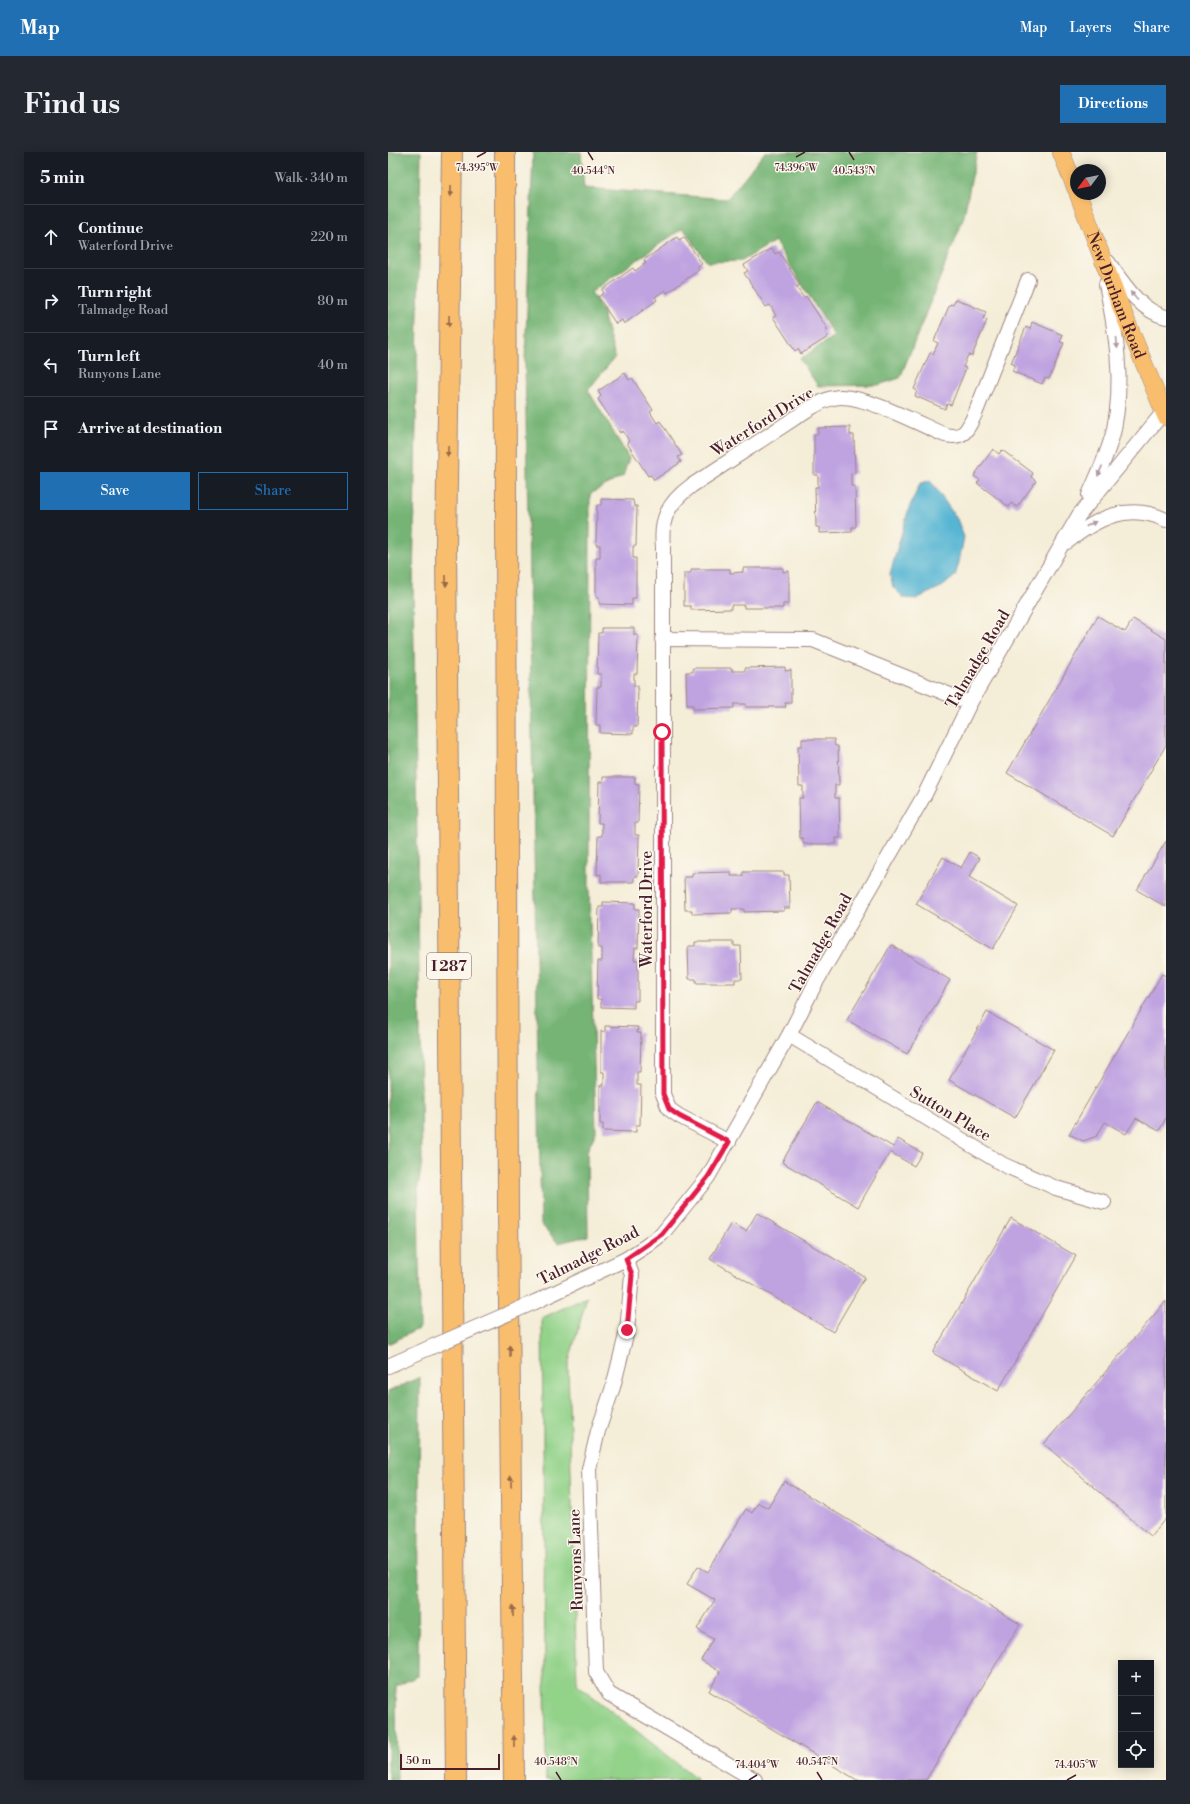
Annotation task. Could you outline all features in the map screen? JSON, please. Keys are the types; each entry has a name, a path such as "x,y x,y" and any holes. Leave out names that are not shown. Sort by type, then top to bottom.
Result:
{"highway":[{"name":"I 287","path":"452,152 446,554 456,1780"},
{"path":"505,152 508,1200 514,1780"}],"main road":[{"path":"1061,152 1070,174"},
{"name":"New Durham Road","path":"1080,200 1122,310 1165,412"}],"street":[{"path":"1099,250 1137,300 1159,316 1166,317"},
{"path":"1080,515 1105,459 1114,430 1118,395 1115,330 1099,250"},
{"name":"Waterford Drive","path":"729,1142 679,1116 669,1109 663,1094 663,547 661,531 665,517 674,501 681,493 807,410 827,399 841,397 855,398 874,404 945,435 954,437 962,435 966,431 975,414 1028,280"},
{"name":"Talmadge Road","path":"388,1366 535,1302 626,1259 662,1234 701,1188 729,1142 789,1035 815,984 925,794 970,703 1060,548 1080,515 1165,412"},
{"path":"1060,548 1085,528 1105,517 1116,514 1139,511 1155,515 1166,520"},
{"path":"662,639 813,640 970,703"},
{"name":"Sutton Place","path":"789,1035 1004,1165 1056,1188 1104,1202"},
{"name":"Runyons Lane","path":"626,1259 632,1275 627,1330 613,1387 598,1431 589,1469 596,1672 609,1694 755,1780"}],"green space":[{"path":"388,152 421,152 413,585 422,1161 418,1188 420,1328 388,1344"},
{"path":"533,152 581,152 584,188 727,199 765,152 977,152 963,220 900,378 878,385 818,386 800,359 834,336 775,241 742,261 707,262 683,228 591,292 602,310 615,357 588,390 629,458 623,476 590,494 589,888 596,1132 587,1151 588,1236 558,1243 541,1224 525,362"},
{"path":"587,1297 568,1365 577,1684 696,1778 695,1780 546,1780 542,1318"},
{"path":"420,1377 418,1676 396,1686 397,1780 388,1780 388,1392"}],"water":[{"path":"930,480 957,519 964,537 959,562 955,576 943,586 916,599 904,598 893,587 890,574 909,508 920,484"}],"building":[{"path":"677,237 679,240 684,237 702,264 697,268 699,270 667,293 665,290 655,297 657,300 624,324 622,320 616,324 598,297 604,293 602,290 633,268 635,271 646,263 644,260"},
{"path":"772,248 775,254 779,252 800,285 796,287 804,298 806,296 828,330 825,332 828,337 801,354 798,349 795,351 773,317 776,316 770,305 766,307 744,273 748,271 744,265"},
{"path":"956,299 986,312 983,319 987,320 972,356 968,355 963,367 966,368 951,405 947,404 945,409 915,396 917,391 914,389 930,353 933,354 938,343 934,341 950,304 953,305"},
{"path":"1032,322 1063,335 1060,342 1064,343 1049,379 1045,378 1042,384 1012,371 1015,365 1011,363 1026,327 1030,329"},
{"path":"625,373 629,380 632,378 653,410 650,412 657,423 660,421 682,455 678,457 681,462 654,480 651,475 648,476 627,443 629,441 623,431 620,433 598,399 601,396 598,391"},
{"path":"850,427 850,435 854,435 855,473 851,474 851,486 855,486 856,527 852,527 852,532 819,533 819,527 816,527 815,487 818,487 818,475 814,475 814,434 818,434 818,428"},
{"path":"993,449 999,454 1002,450 1033,473 1031,477 1036,481 1017,507 1011,503 1009,507 977,483 980,480 974,476"},
{"path":"601,499 633,500 634,506 637,506 636,546 633,546 633,558 636,558 636,598 632,598 632,605 599,604 599,597 596,597 596,558 600,558 600,545 596,545 597,505 601,505"},
{"path":"743,568 783,568 783,572 789,571 789,604 783,604 783,608 744,608 744,605 731,605 731,609 691,610 691,606 684,606 684,573 691,573 691,569 730,569 730,573 743,572"},
{"path":"1098,616 1125,632 1133,619 1166,639 1166,745 1113,836 1007,773"},
{"path":"602,628 634,628 634,635 638,635 637,674 634,674 634,686 638,686 637,727 633,727 633,734 600,733 600,725 596,725 597,687 601,687 601,674 597,674 598,633 602,633"},
{"path":"785,667 785,671 791,670 791,703 785,703 786,707 746,707 746,704 734,704 734,708 693,709 693,705 687,705 686,672 693,672 693,668 732,668 732,671 745,671 745,668"},
{"path":"802,739 834,739 835,746 838,746 839,785 835,785 835,798 839,798 840,838 836,838 836,844 803,844 803,838 800,838 799,798 803,798 803,786 799,786 798,746 802,746"},
{"path":"603,777 635,777 635,784 639,784 638,823 635,823 635,835 639,835 638,876 634,876 634,882 601,882 601,874 597,875 598,836 602,836 602,823 598,823 599,782 603,782"},
{"path":"1166,841 1166,907 1137,890"},
{"path":"970,852 980,858 969,877 1018,906 993,949 916,904 943,857 961,868"},
{"path":"731,872 731,876 743,876 743,872 784,872 784,875 789,875 790,908 784,908 784,911 744,912 744,909 732,909 732,913 692,914 692,910 685,910 684,877 692,877 692,873"},
{"path":"603,902 635,903 635,909 639,909 638,948 635,948 634,960 638,960 638,1001 634,1001 634,1008 601,1007 601,999 597,999 598,961 602,961 602,948 598,948 599,907 603,907"},
{"path":"695,942 734,942 734,946 741,946 742,979 735,979 735,983 696,983 696,979 689,979 688,946 695,946"},
{"path":"891,945 950,980 907,1054 847,1020"},
{"path":"1162,974 1166,976 1166,1118 1159,1131 1136,1118 1126,1134 1105,1122 1097,1136 1083,1141 1069,1134"},
{"path":"987,1012 1054,1050 1015,1118 949,1080"},
{"path":"605,1026 638,1027 637,1033 641,1033 640,1072 637,1072 637,1085 641,1085 640,1125 636,1125 636,1132 603,1131 603,1124 600,1124 600,1085 604,1085 604,1072 601,1072 601,1031 605,1032"},
{"path":"817,1102 893,1147 898,1139 922,1153 914,1166 890,1152 858,1207 782,1162"},
{"path":"757,1213 865,1277 833,1332 710,1259 731,1223 746,1231"},
{"path":"1011,1218 1076,1256 998,1391 933,1353"},
{"path":"1166,1301 1166,1518 1151,1536 1044,1444"},
{"path":"784,1481 1020,1624 926,1780 857,1780 709,1691 720,1672 701,1660 713,1639 697,1629 715,1600 687,1584 698,1566 708,1572 746,1509 752,1513 758,1503 768,1508"}],"route":[{"path":"627,1330 632,1275 626,1259 662,1234 697,1193 729,1142 679,1116 669,1109 663,1094 662,732"}]}
